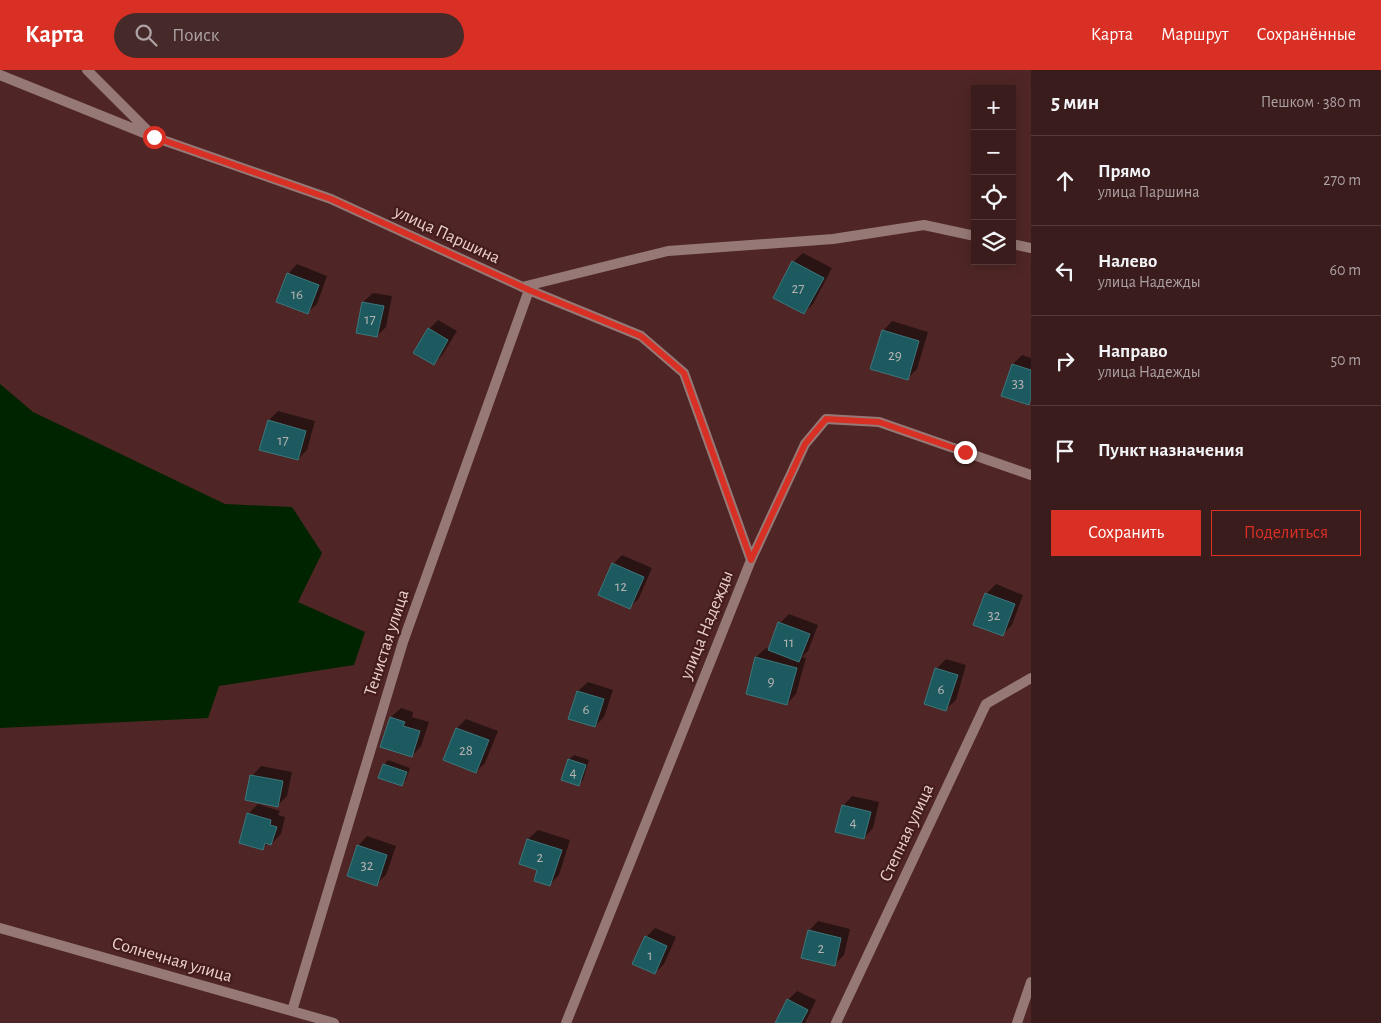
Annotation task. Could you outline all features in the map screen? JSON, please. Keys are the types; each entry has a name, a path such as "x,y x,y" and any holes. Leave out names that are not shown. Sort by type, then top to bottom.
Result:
{"street":[{"path":"86,70 154,137"},
{"name":"улица Паршина","path":"0,75 154,137 331,199 525,289 641,336 684,373 751,560"},
{"path":"525,289 668,251 833,239 924,225 971,235"},
{"path":"1016,245 1031,248"},
{"name":"Тенистая улица","path":"292,1011 402,642 525,289"},
{"name":"улица Надежды","path":"566,1023 751,560 805,444 826,419 879,422 1031,475"},
{"name":"Степная улица","path":"836,1023 986,704 1031,678"},
{"name":"Солнечная улица","path":"0,928 334,1023"},
{"path":"1017,1023 1030,987"}],"shaded area":[{"path":"0,384 33,412 225,504 292,507 322,553 298,602 365,632 354,665 219,686 208,718 0,728"}],"building":[{"path":"792,261 824,278 804,314 773,298"},
{"path":"287,273 319,285 308,314 276,302"},
{"path":"362,302 384,306 377,337 356,333"},
{"path":"428,328 448,340 434,365 413,353"},
{"path":"882,330 919,341 908,380 870,369"},
{"path":"1012,364 1031,370 1031,398 1029,405 1001,396"},
{"path":"268,420 306,431 298,460 259,450"},
{"path":"612,563 644,577 630,609 598,595"},
{"path":"985,593 1015,604 1003,636 973,625"},
{"path":"778,622 810,634 799,662 768,650"},
{"path":"755,657 797,668 787,705 746,694"},
{"path":"935,668 958,675 946,711 924,704"},
{"path":"577,691 604,699 595,727 568,719"},
{"path":"390,717 405,722 403,726 420,731 412,757 380,747"},
{"path":"456,728 489,740 476,773 443,760"},
{"path":"568,759 586,765 579,786 561,780"},
{"path":"383,764 407,772 402,786 378,778"},
{"path":"250,775 283,781 278,807 245,800"},
{"path":"842,805 871,812 864,839 835,832"},
{"path":"247,813 271,820 270,825 277,827 271,845 265,843 263,850 239,843"},
{"path":"527,839 562,850 550,886 534,881 537,870 519,864"},
{"path":"357,845 387,855 377,886 347,876"},
{"path":"808,930 841,938 835,966 801,958"},
{"path":"645,936 667,946 655,974 632,964"},
{"path":"787,999 808,1010 801,1023 775,1023"}],"route":[{"path":"154,137 331,199 529,290 641,336 684,373 751,560 805,444 826,419 879,422 965,452"}]}
